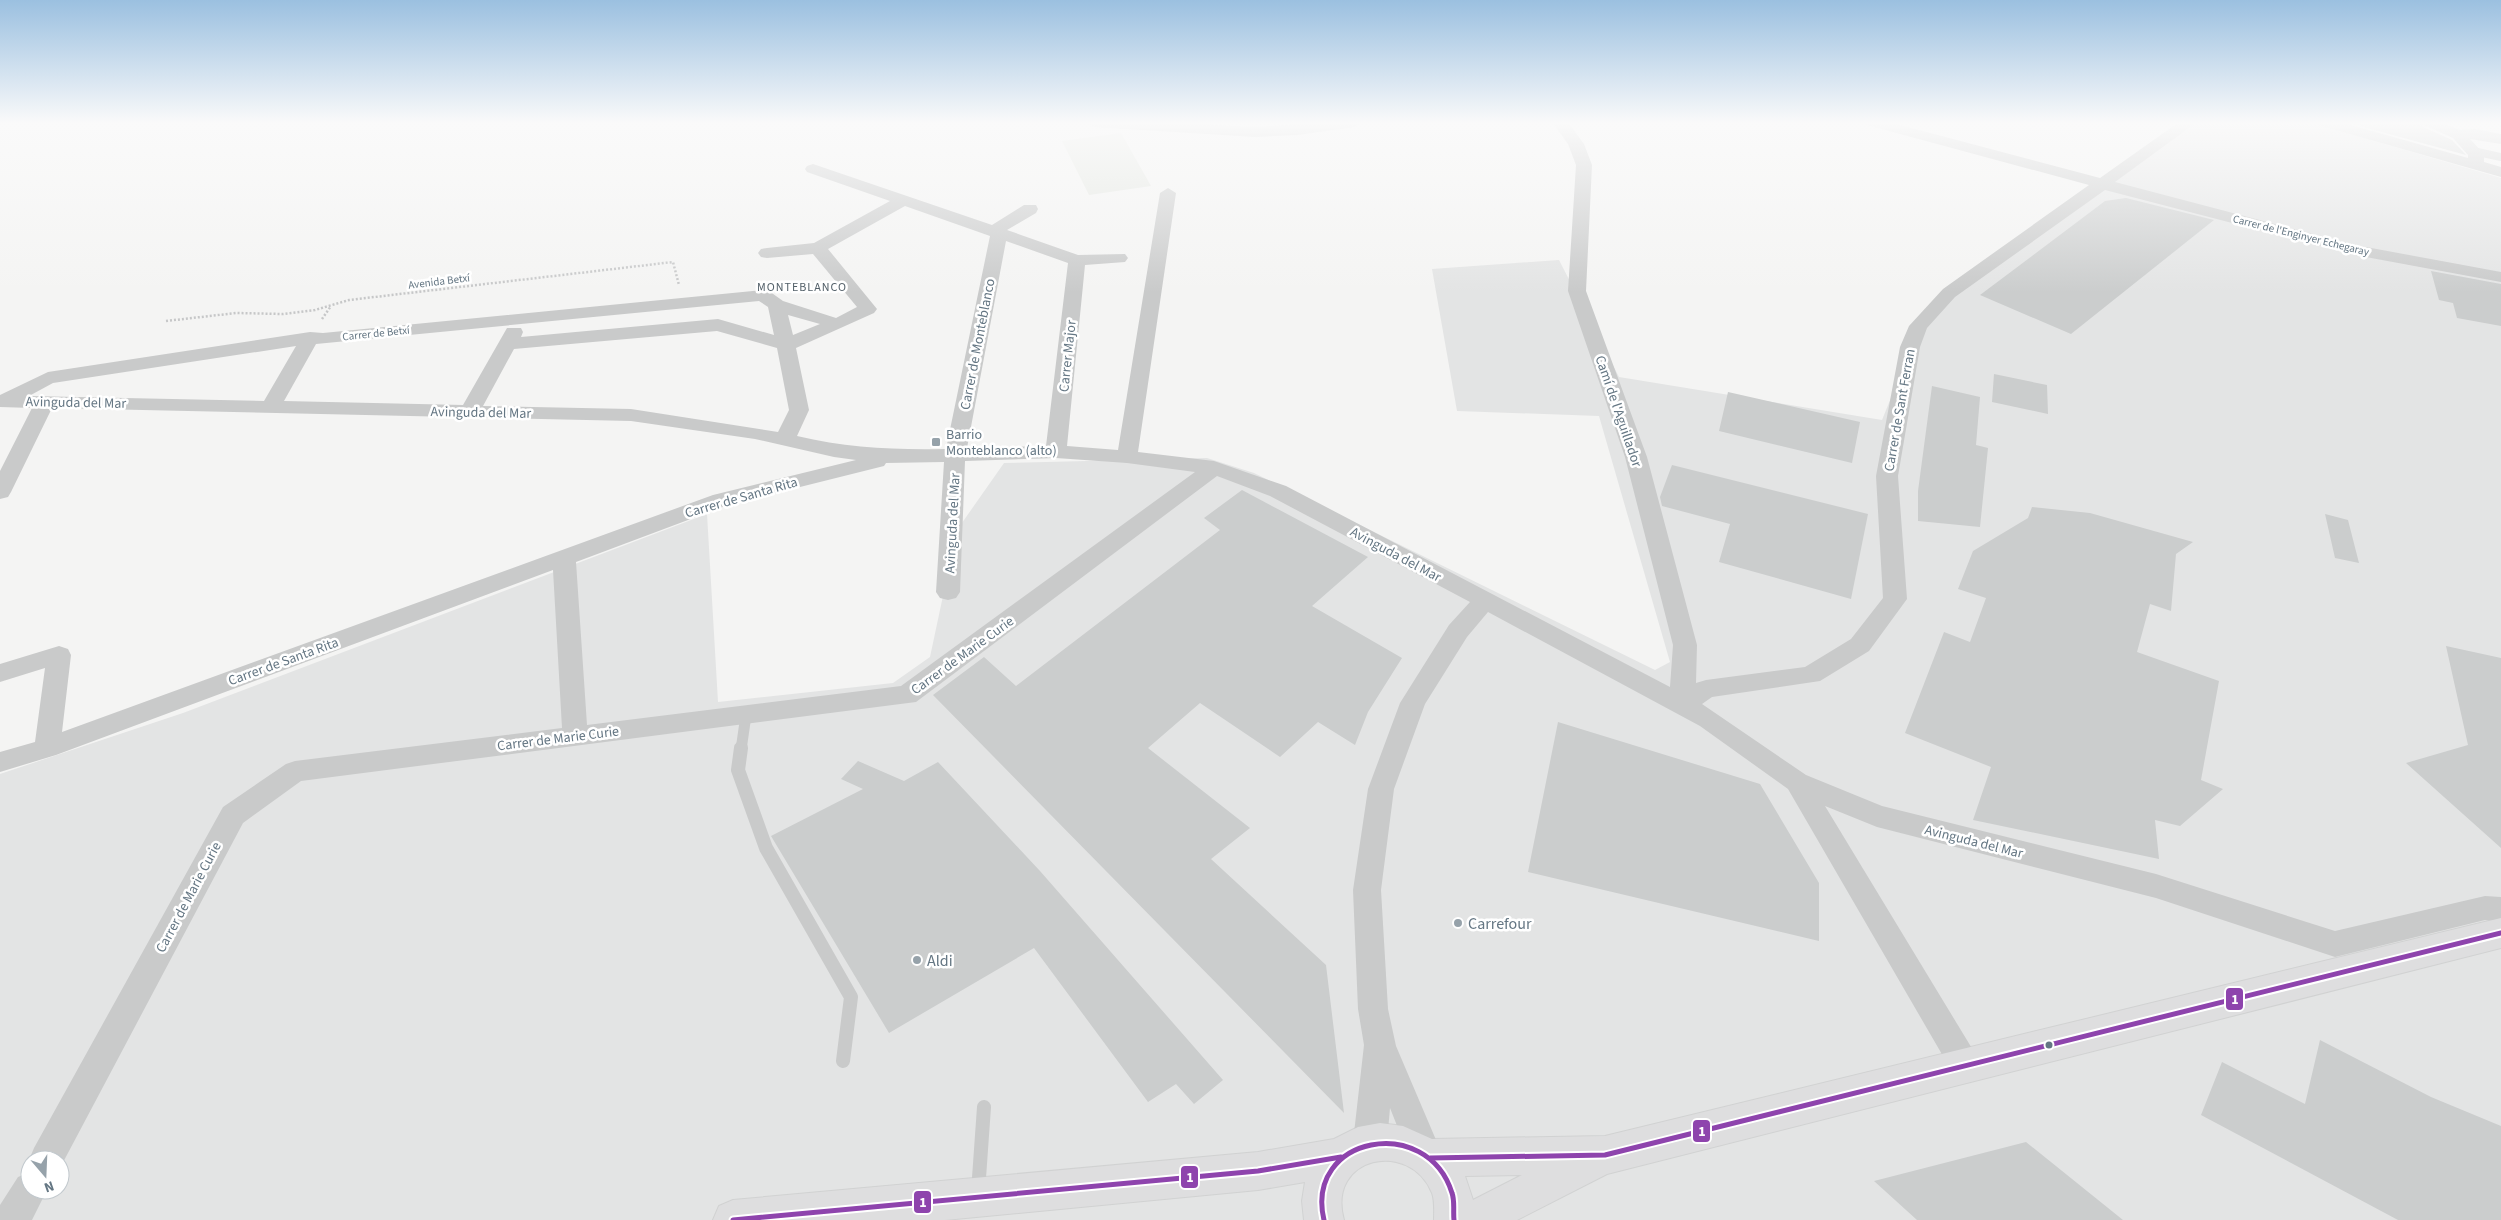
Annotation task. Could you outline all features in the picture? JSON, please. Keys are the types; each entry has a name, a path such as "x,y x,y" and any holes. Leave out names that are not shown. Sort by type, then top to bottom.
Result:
{"main road":[{"path":"1428,1156 1605,1154 2501,933"},
{"path":"733,1220 1258,1171 1389,1140 1408,1145 1428,1156 1443,1173 1452,1192 1454,1220"},
{"path":"1324,1220 1322,1192 1328,1173 1356,1149"},
{"path":"1476,1220 1605,1154"}],"street":[{"path":"843,179 1077,260 1119,258"},
{"name":"Camí de l'Aguillador","path":"1583,179 1577,291 1636,457 1685,645 1682,704"},
{"name":"Carrer de l'Enginyer Echegaray","path":"2083,179 2346,247 2501,277"},
{"name":"Carrer de Sant Ferran","path":"1682,704 1706,689 1811,675 1860,645 1895,600 1887,476 1910,346 1918,326 1949,293 2109,179"},
{"path":"1127,457 1168,193"},
{"path":"767,253 818,248 904,200"},
{"path":"997,232 1030,209"},
{"name":"Carrer de Monteblanco","path":"955,455 997,232"},
{"path":"507,344 718,325 786,345 868,309 818,248"},
{"name":"Carrer Major","path":"1056,452 1077,260"},
{"name":"Carrer de Betxí","path":"310,338 323,339 763,295 777,305 837,324"},
{"path":"777,305 799,410 785,440"},
{"path":"613,310 648,331"},
{"path":"470,411 522,318"},
{"name":"Avinguda del Mar","path":"1,401 48,378 310,338"},
{"path":"272,407 310,338"},
{"name":"Avinguda del Mar","path":"1,401 631,415 755,433 834,451 892,457 1056,452 1127,457 1214,468 1278,492 1682,704 1709,719 1797,782 1877,816 2156,886 2335,944 2485,908 2501,909"},
{"path":"0,492 45,402"},
{"name":"Avinguda del Mar","path":"948,592 955,455"},
{"name":"Carrer de Santa Rita","path":"0,762 47,748 564,556 721,500 892,457"},
{"name":"Carrer de Marie Curie","path":"51,1150 232,815 295,771 907,696 1214,468"},
{"path":"564,556 574,736"},
{"path":"1428,1156 1380,1046 1373,1009 1367,890 1381,789 1413,703 1458,631 1485,601"},
{"path":"0,673 59,655 47,748"},
{"name":"Avinguda del Mar","path":"1797,782 1965,1066"},
{"path":"1356,1149 1380,1046"}],"lane":[{"path":"746,716 738,770 766,848 851,997 844,1061"},
{"path":"977,1198 984,1107"}],"path":[{"name":"Avenida Betxí","path":"166,321 236,313 283,314 315,310 348,300 673,262 684,303"}],"shaded area":[{"path":"1081,179 1147,179 1151,186 1089,195"},
{"path":"2112,179 2501,179 2501,1220 0,1220 0,774 183,713 707,514 718,702 893,683 930,657 957,530 1004,463 1207,458 1254,473 1655,670 1670,662 1599,416 1457,411 1432,269 1559,260 1619,377 1882,420 1923,319"}],"building":[{"path":"2126,198 2214,220 2071,334 1980,295 2105,201"},
{"path":"2431,271 2501,284 2501,326 2457,318 2453,303 2439,300"},
{"path":"1994,374 2047,385 2048,414 1992,402"},
{"path":"1932,386 1980,397 1976,445 1988,448 1980,527 1918,521 1918,491"},
{"path":"1728,392 1860,422 1852,463 1719,431"},
{"path":"1672,465 1868,514 1851,599 1719,562 1730,524 1662,506 1660,497"},
{"path":"1242,490 1368,557 1312,606 1402,658 1368,712 1355,745 1318,722 1280,757 1200,703 1148,748 1250,828 1211,859 1326,965 1344,1113 933,695 984,657 1016,686 1220,530 1204,518"},
{"path":"2032,507 2090,513 2193,542 2176,554 2171,611 2150,604 2137,652 2219,681 2201,780 2223,789 2180,826 2155,820 2159,859 1973,820 1991,767 1905,733 1944,632 1970,642 1986,598 1958,589 1973,551 2028,518"},
{"path":"2325,514 2348,520 2359,563 2335,558"},
{"path":"2446,646 2501,658 2501,848 2406,763 2468,745"},
{"path":"1558,722 1760,784 1819,883 1819,941 1528,872"},
{"path":"858,761 904,781 938,762 1040,871 1223,1080 1194,1104 1176,1084 1148,1102 1034,948 889,1033 771,836 863,789 841,779"},
{"path":"2320,1040 2431,1097 2501,1126 2501,1220 2398,1220 2201,1115 2222,1062 2305,1104"},
{"path":"2026,1142 2123,1220 1917,1220 1874,1181"}],"transit line":[{"name":"1","path":"1430,1158 1605,1155 2501,933"},
{"name":"1","path":"1324,1220 1322,1196 1331,1172 1344,1156 1360,1146 1379,1142 1397,1144 1415,1150 1431,1160 1444,1175 1452,1193 1454,1220"},
{"name":"1","path":"733,1220 1258,1171 1341,1157"}],"place":[{"name":"Barrio Monteblanco (alto)","path":"936,442"},
{"name":"Carrefour","path":"1458,923"},
{"name":"Aldi","path":"917,960"}],"district":[{"name":"MONTEBLANCO","path":"802,287"}]}
